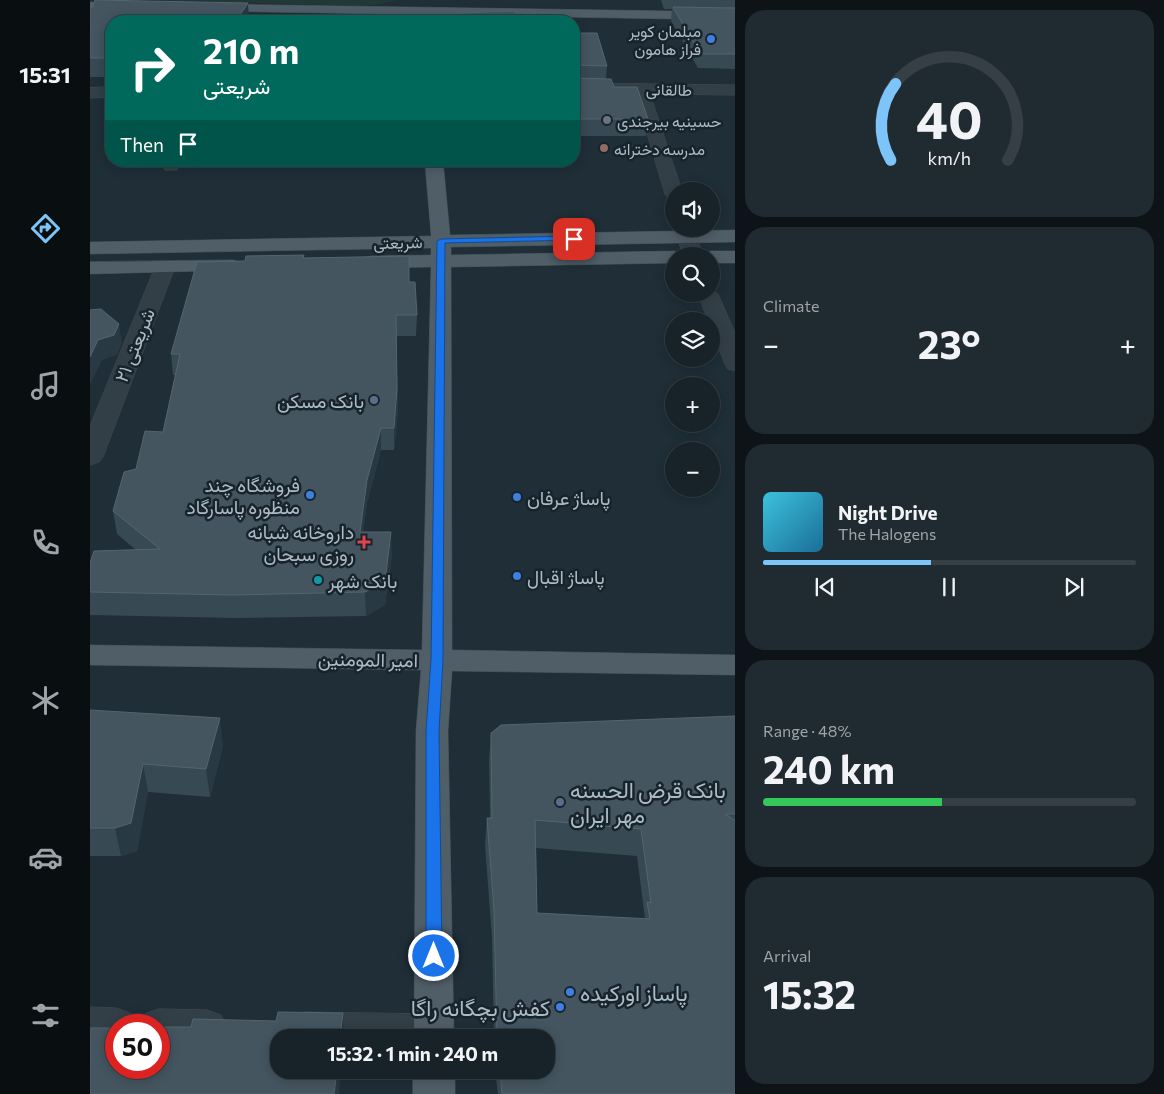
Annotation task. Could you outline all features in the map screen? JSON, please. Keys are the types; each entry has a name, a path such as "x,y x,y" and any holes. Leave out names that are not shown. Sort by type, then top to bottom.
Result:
{"main road":[{"path":"90,6 144,12 90,16"},
{"path":"198,13 578,15"},
{"path":"580,15 735,16"},
{"path":"580,24 735,26"},
{"path":"434,167 441,251 437,660 432,731 434,1029"},
{"name":"شریعتی","path":"352,263 441,251 665,235"},
{"name":"شریعتی","path":"720,235 735,236"},
{"name":"شریعتی","path":"90,248 441,251 665,257"},
{"path":"720,257 735,256"},
{"path":"90,268 254,265"},
{"name":"امیر المومنین","path":"90,655 735,665"},
{"path":"434,1079 434,1094"}],"street":[{"name":"طالقانی","path":"580,88 735,90"},
{"path":"641,88 670,182"},
{"path":"90,93 105,92"},
{"name":"شریعتی ۲۱","path":"90,457 165,267"},
{"path":"711,302 735,364"},
{"path":"90,1025 105,1026"},
{"path":"170,1027 270,1030"}],"green space":[{"path":"146,0 396,0 382,4 360,6"}],"building":[{"path":"95,0 248,3 240,15 105,15 105,58 90,58 90,7 93,7"},
{"path":"673,7 735,8 735,54 700,54"},
{"path":"515,11 515,13 556,13 556,15 460,15 460,13"},
{"path":"580,33 597,33 607,66 580,65"},
{"path":"580,78 611,79 614,87 637,87 648,119 580,119"},
{"path":"304,255 303,258 409,256 409,282 415,282 417,315 396,315 397,388 394,428 381,428 367,480 360,532 391,532 385,582 365,592 232,595 90,592 90,563 94,551 160,549 113,511 124,472 136,469 145,431 163,432 180,354 171,354 197,262 245,261 246,256"},
{"path":"101,309 119,324 114,335 98,340 90,357 90,310"},
{"path":"90,710 220,718 206,769 143,764 131,823 115,828 90,828"},
{"path":"735,716 735,814 725,814 735,820 735,1094 502,1094 501,1079 555,1079 555,1029 497,1029 494,910 487,818 492,818 491,733 501,725","holes":["535,820 641,829 651,903 647,902 650,919 537,913"]},
{"path":"278,1012 343,1013 341,1029 270,1029 270,1079 336,1079 334,1094 90,1094 90,1028 105,1028 105,1079 170,1079 170,1027 191,1027 193,1019 276,1021"}],"place":[{"name":"مبلمان کویر فراز هامون","path":"711,39"},
{"name":"حسینیه بیرجندی","path":"607,120"},
{"name":"مدرسه دخترانه","path":"604,148"},
{"name":"بانک مسکن","path":"374,400"},
{"name":"فروشگاه چند منظوره پاسارگاد","path":"310,495"},
{"name":"پاساژ عرفان","path":"517,497"},
{"name":"داروخانه شبانه روزی سبحان","path":"364,542"},
{"name":"پاساژ اقبال","path":"517,576"},
{"name":"بانک شهر","path":"318,580"},
{"name":"بانک قرض الحسنه مهر ایران","path":"560,802"},
{"name":"پاساز اورکیده","path":"570,992"},
{"name":"کفش بچگانه راگا","path":"560,1007"}],"route":[{"path":"434,956 432,731 437,660 441,241 574,239"}]}
